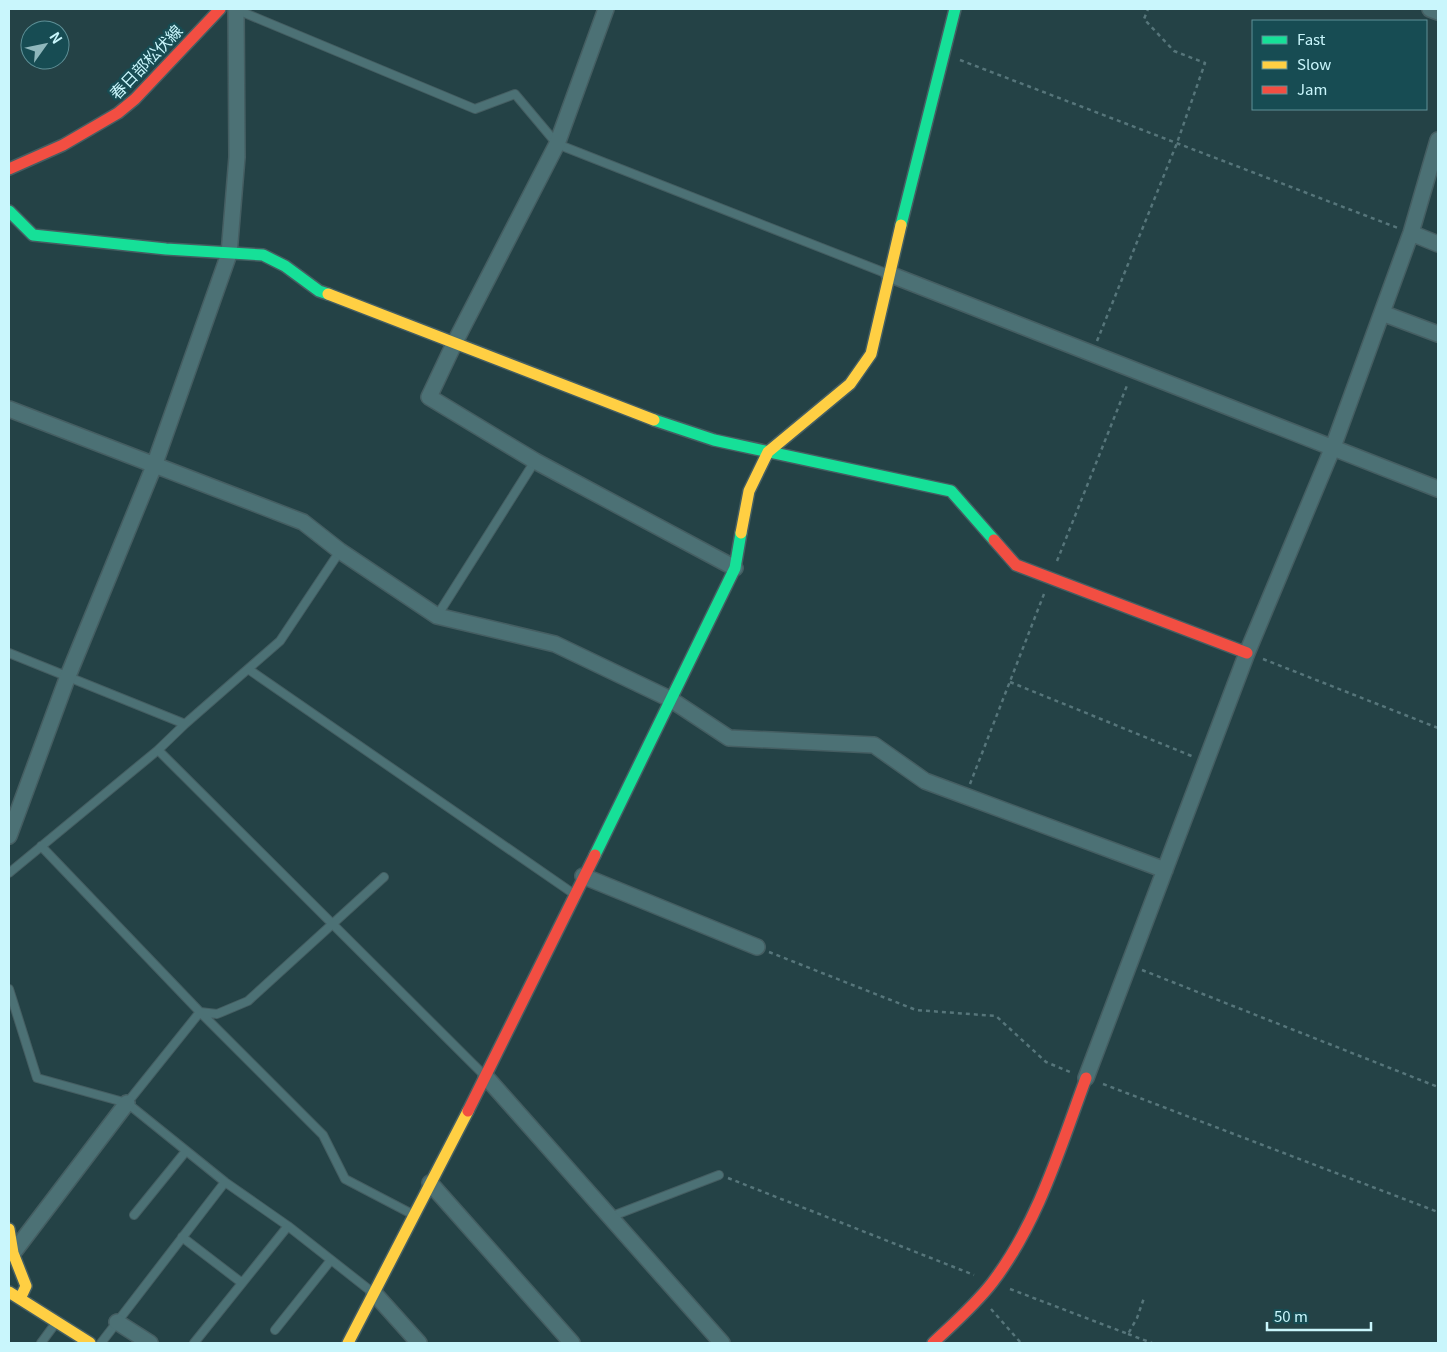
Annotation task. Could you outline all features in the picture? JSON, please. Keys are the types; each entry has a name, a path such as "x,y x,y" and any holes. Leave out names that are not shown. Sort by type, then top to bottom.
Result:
{"street":[{"name":"春日部松伏線","path":"9,169 63,145 118,114 135,99 220,9"},
{"path":"9,836 68,676 154,466 229,254 237,157 235,9"},
{"path":"606,9 557,144 455,342 430,397 535,461 735,568"},
{"path":"348,1343 486,1077 735,568 749,491 768,452 850,384 871,354 955,9"},
{"path":"1430,9 1438,12"},
{"path":"933,1343 980,1297 992,1282 1007,1260 1034,1211 1247,653 1333,447 1411,232 1438,140"},
{"path":"9,211 33,235 166,249 263,255 284,266 319,291 668,425 714,440 951,491 1016,565 1247,653"},
{"path":"1411,232 1438,244"},
{"path":"889,274 1438,489"},
{"path":"1382,313 1438,334"},
{"path":"9,409 302,522 437,616 555,644 670,699 729,738 874,745 925,781 1165,870"},
{"path":"583,876 757,947"},
{"path":"486,1077 722,1343"},
{"path":"13,1253 127,1103"},
{"path":"430,1183 572,1343"},
{"path":"9,1229 13,1253 26,1286 20,1299"},
{"path":"9,1292 90,1343"},
{"path":"374,1293 419,1343"},
{"path":"117,1322 150,1343"}],"lane":[{"path":"235,9 475,109 515,94 557,144 889,274"},
{"path":"437,616 535,461"},
{"path":"9,873 158,750 280,641 340,550"},
{"path":"9,653 185,724"},
{"path":"248,669 574,894"},
{"path":"158,750 486,1077"},
{"path":"41,846 200,1012 323,1135 345,1179 414,1215"},
{"path":"200,1012 217,1014 248,1002 384,877"},
{"path":"9,989 37,1078 127,1103 225,1182 288,1226 374,1293"},
{"path":"127,1103 200,1012"},
{"path":"134,1215 186,1151"},
{"path":"610,1217 719,1175"},
{"path":"101,1343 225,1182"},
{"path":"194,1343 288,1226"},
{"path":"182,1237 242,1283"},
{"path":"275,1330 331,1260"},
{"path":"42,1343 56,1322"}],"path":[{"path":"1092,353 1177,143 1205,63 1174,51 1144,19 1148,9"},
{"path":"944,54 1411,232"},
{"path":"1247,653 1438,728"},
{"path":"1010,682 1206,762"},
{"path":"757,947 916,1010 996,1016 1046,1062 1438,1212"},
{"path":"1129,965 1438,1087"},
{"path":"719,1175 1152,1343"},
{"path":"980,1297 1022,1343"},
{"path":"1128,1334 1137,1318 1144,1298"}],"traffic: fast":[{"path":"901,225 955,9"},
{"path":"9,211 33,235 166,249 263,255 285,266 319,291 328,294"},
{"path":"654,420 714,440 951,491 994,540"},
{"path":"595,855 735,568 741,533"}],"traffic: slow":[{"path":"741,533 749,491 768,452 850,384 871,354 901,225"},
{"path":"328,294 654,420"},
{"path":"348,1343 468,1111"},
{"path":"9,1229 13,1253 26,1286 20,1299"},
{"path":"9,1292 90,1343"}],"traffic: jam":[{"path":"9,169 63,145 118,113 135,99 220,9"},
{"path":"994,540 1016,565 1247,653"},
{"path":"468,1111 595,855"},
{"path":"933,1343 964,1314 992,1283 1022,1236 1057,1158 1086,1078"}]}
